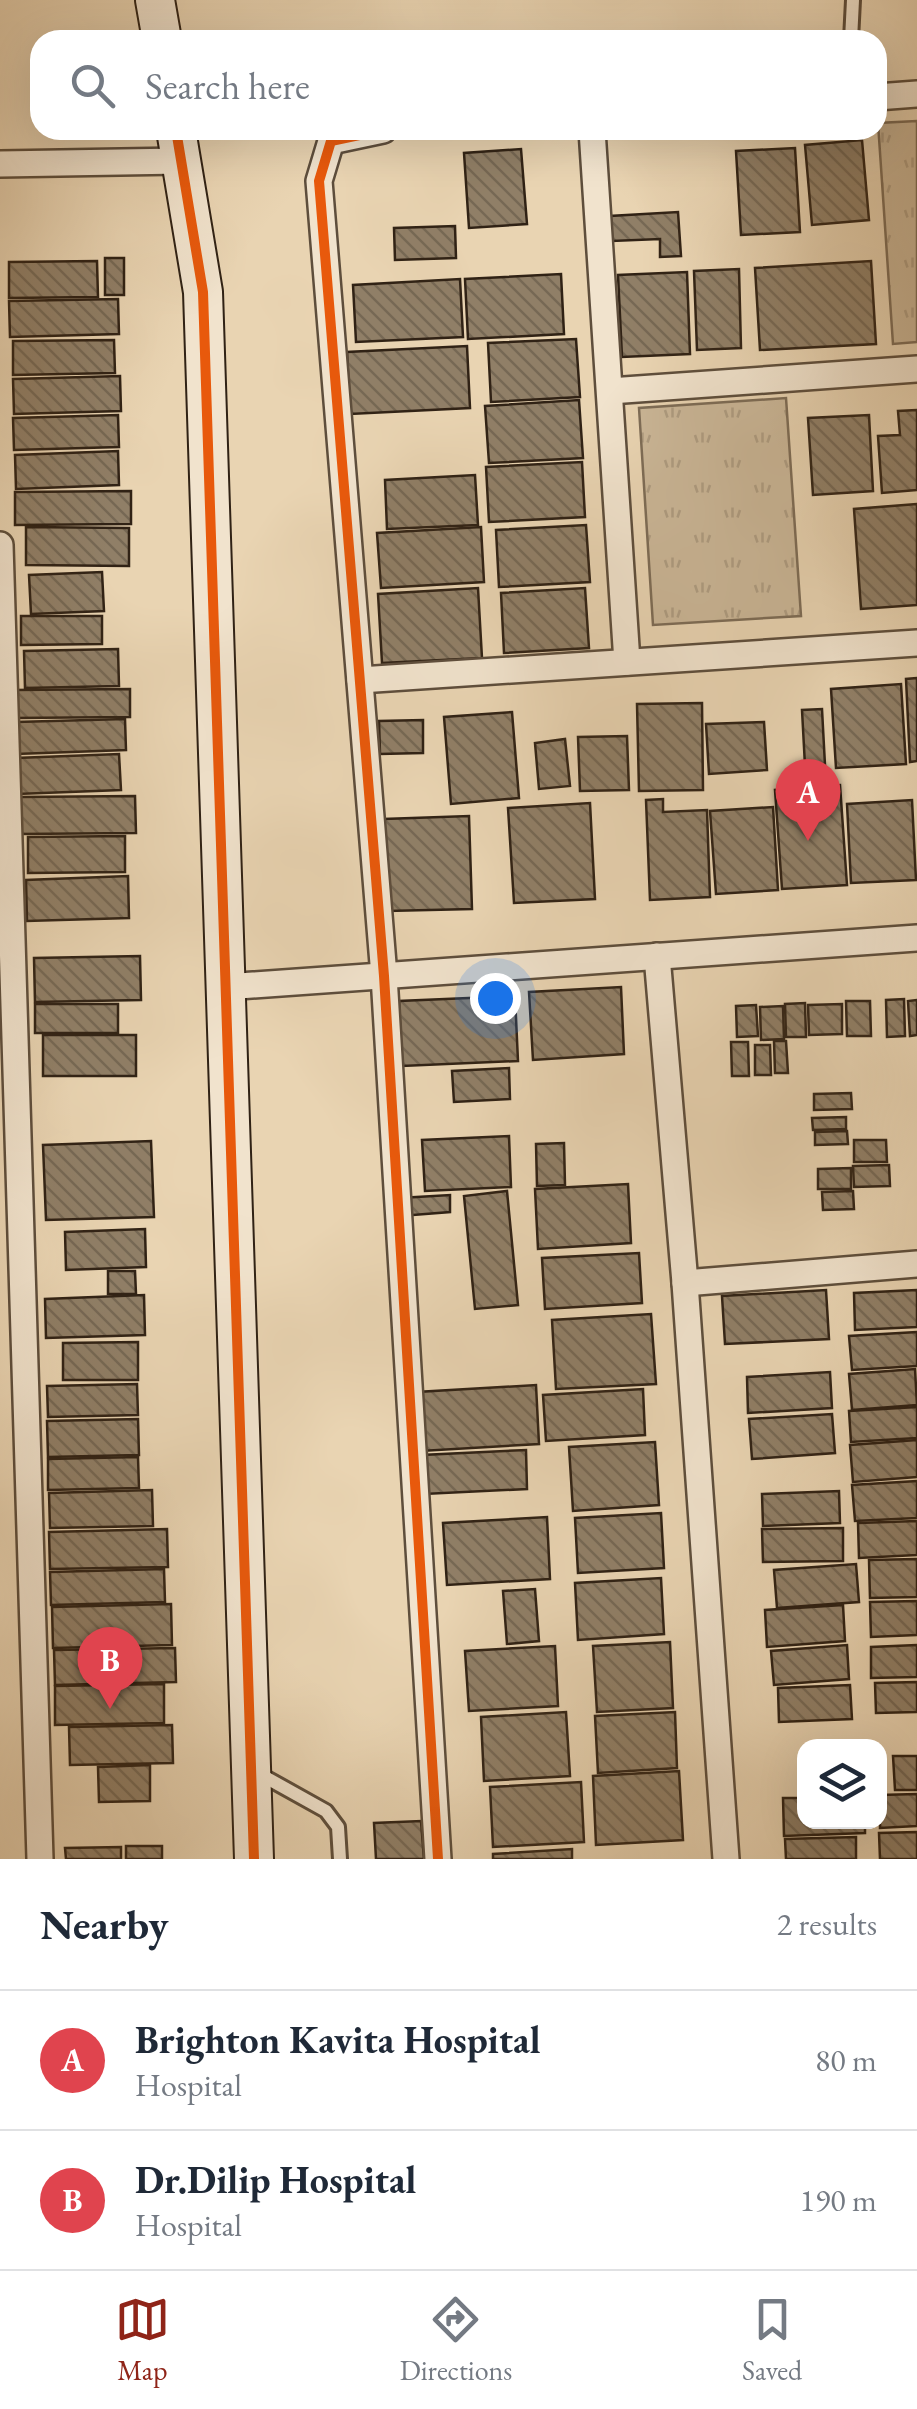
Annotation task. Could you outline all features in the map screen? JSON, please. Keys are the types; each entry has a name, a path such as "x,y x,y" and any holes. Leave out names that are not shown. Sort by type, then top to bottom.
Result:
{"street":[{"path":"155,0 160,30"},
{"path":"887,96 917,94"},
{"path":"335,140 330,141 319,181 384,976 438,1859"},
{"path":"593,140 627,662"},
{"path":"0,164 179,146 202,292 254,1859"},
{"path":"610,390 917,369"},
{"path":"0,546 10,1162 40,1859"},
{"path":"360,680 917,642"},
{"path":"225,988 917,938"},
{"path":"657,956 726,1859"},
{"path":"684,1283 917,1264"}],"lane":[{"path":"852,30 853,0"},
{"path":"251,1769 326,1811 338,1826 340,1859"}],"green space":[{"path":"917,121 917,342 893,344 879,140 887,140 887,123"},
{"path":"786,398 801,616 653,625 639,408"}],"building":[{"path":"862,140 869,220 812,225 805,145"},
{"path":"795,148 800,232 741,235 736,151"},
{"path":"521,149 527,224 469,228 464,153"},
{"path":"678,212 681,256 660,257 660,239 612,241 610,216"},
{"path":"455,226 456,258 395,260 394,228"},
{"path":"105,258 124,258 124,295 105,295"},
{"path":"97,261 98,297 9,298 9,262"},
{"path":"871,261 876,344 760,350 755,268"},
{"path":"739,269 741,348 697,350 694,271"},
{"path":"687,272 690,354 622,357 618,275"},
{"path":"561,274 564,334 468,339 465,279"},
{"path":"460,279 463,337 356,342 353,285"},
{"path":"118,299 119,334 10,337 9,301"},
{"path":"576,339 580,397 491,402 488,343"},
{"path":"114,340 115,373 13,375 13,341"},
{"path":"467,346 470,408 350,414 347,352"},
{"path":"120,376 121,411 14,414 13,379"},
{"path":"579,400 583,458 489,463 485,406"},
{"path":"917,410 917,490 882,493 878,436 900,435 898,411"},
{"path":"118,415 119,447 14,450 13,418"},
{"path":"869,415 873,491 813,495 808,418"},
{"path":"118,451 119,485 16,489 15,455"},
{"path":"582,462 585,517 489,522 486,467"},
{"path":"475,475 478,525 387,529 385,480"},
{"path":"131,491 131,524 15,525 15,492"},
{"path":"917,504 917,605 861,609 854,509"},
{"path":"586,525 590,582 499,587 496,530"},
{"path":"26,527 129,528 129,566 26,565"},
{"path":"481,527 484,582 381,588 377,533"},
{"path":"102,572 104,611 31,614 29,575"},
{"path":"478,588 482,658 382,663 378,594"},
{"path":"585,588 589,648 504,653 501,593"},
{"path":"21,616 102,616 102,644 21,645"},
{"path":"118,649 119,686 25,688 24,651"},
{"path":"917,678 917,761 910,762 906,679"},
{"path":"901,684 906,764 836,768 831,689"},
{"path":"130,689 130,717 15,718 14,690"},
{"path":"702,703 703,790 639,791 637,704"},
{"path":"822,709 825,765 805,766 802,710"},
{"path":"512,712 519,798 451,804 444,717"},
{"path":"125,719 126,750 16,754 16,722"},
{"path":"423,720 423,753 380,754 379,721"},
{"path":"764,722 767,770 709,774 706,724"},
{"path":"627,736 629,790 580,791 578,737"},
{"path":"565,739 570,786 539,789 535,743"},
{"path":"119,754 121,790 17,794 16,758"},
{"path":"840,785 847,885 782,889 775,790"},
{"path":"135,796 136,833 19,834 19,797"},
{"path":"663,799 663,812 707,810 710,897 650,900 646,800"},
{"path":"912,800 916,880 851,883 847,804"},
{"path":"590,803 595,899 514,903 508,808"},
{"path":"773,807 778,890 716,894 710,811"},
{"path":"469,816 472,909 387,911 384,819"},
{"path":"125,836 125,872 28,873 28,837"},
{"path":"128,876 129,918 27,921 26,880"},
{"path":"140,956 141,1000 35,1002 34,958"},
{"path":"621,987 624,1054 533,1060 529,992"},
{"path":"515,996 518,1061 402,1066 399,1001"},
{"path":"904,999 905,1036 887,1037 886,1000"},
{"path":"917,1000 917,1035 910,1036 908,1001"},
{"path":"846,1001 870,1001 871,1036 847,1036"},
{"path":"805,1003 806,1037 786,1037 785,1004"},
{"path":"35,1004 118,1004 118,1033 35,1033"},
{"path":"842,1004 842,1034 809,1035 808,1005"},
{"path":"756,1005 758,1036 737,1037 736,1006"},
{"path":"783,1006 784,1039 761,1040 760,1007"},
{"path":"43,1035 136,1035 136,1076 43,1076"},
{"path":"774,1041 786,1041 788,1073 775,1073"},
{"path":"731,1042 748,1042 749,1076 732,1076"},
{"path":"755,1045 770,1045 771,1075 755,1075"},
{"path":"509,1068 510,1099 454,1102 452,1071"},
{"path":"851,1093 852,1109 814,1110 814,1094"},
{"path":"846,1117 846,1129 813,1130 812,1118"},
{"path":"847,1131 848,1144 815,1145 815,1132"},
{"path":"509,1136 511,1187 425,1191 422,1140"},
{"path":"854,1140 886,1140 887,1162 854,1162"},
{"path":"151,1141 154,1217 46,1220 43,1145"},
{"path":"564,1143 565,1185 537,1186 536,1144"},
{"path":"889,1165 890,1186 854,1187 853,1166"},
{"path":"851,1168 851,1189 818,1189 818,1169"},
{"path":"628,1184 631,1243 538,1249 535,1189"},
{"path":"507,1191 518,1305 475,1309 464,1196"},
{"path":"853,1191 854,1209 823,1210 822,1192"},
{"path":"450,1195 450,1212 401,1216 400,1198"},
{"path":"145,1229 146,1267 66,1270 65,1232"},
{"path":"639,1253 642,1303 545,1309 542,1258"},
{"path":"108,1271 135,1271 136,1294 108,1294"},
{"path":"826,1290 829,1339 725,1344 722,1296"},
{"path":"917,1290 917,1327 855,1330 854,1293"},
{"path":"144,1295 145,1335 46,1338 45,1299"},
{"path":"651,1314 656,1384 556,1389 552,1320"},
{"path":"917,1332 917,1366 852,1370 849,1336"},
{"path":"138,1342 138,1380 63,1380 63,1343"},
{"path":"915,1369 917,1405 852,1410 849,1374"},
{"path":"830,1372 832,1408 748,1413 747,1377"},
{"path":"137,1384 138,1415 48,1417 47,1386"},
{"path":"536,1385 539,1444 421,1451 417,1392"},
{"path":"643,1389 645,1435 546,1441 543,1395"},
{"path":"917,1407 917,1438 851,1442 849,1411"},
{"path":"832,1414 835,1453 752,1459 749,1419"},
{"path":"138,1419 139,1455 48,1457 47,1421"},
{"path":"917,1440 917,1477 853,1482 850,1445"},
{"path":"655,1442 659,1505 573,1511 569,1447"},
{"path":"526,1450 527,1489 424,1494 422,1455"},
{"path":"138,1457 139,1488 48,1490 48,1459"},
{"path":"917,1481 917,1518 855,1521 852,1485"},
{"path":"152,1490 153,1526 50,1528 49,1493"},
{"path":"839,1491 840,1523 763,1526 762,1494"},
{"path":"661,1513 664,1568 578,1573 575,1518"},
{"path":"547,1517 550,1579 447,1585 443,1523"},
{"path":"917,1521 917,1555 859,1558 858,1523"},
{"path":"843,1528 843,1561 763,1562 762,1529"},
{"path":"167,1529 168,1567 50,1569 49,1532"},
{"path":"917,1559 917,1597 870,1598 869,1560"},
{"path":"856,1564 859,1602 777,1608 774,1570"},
{"path":"164,1569 165,1602 51,1605 50,1572"},
{"path":"661,1578 664,1634 578,1640 575,1583"},
{"path":"535,1589 539,1641 507,1644 503,1591"},
{"path":"917,1601 917,1635 871,1637 870,1602"},
{"path":"171,1604 172,1645 53,1648 52,1607"},
{"path":"843,1605 845,1641 767,1647 765,1610"},
{"path":"670,1642 673,1708 597,1712 593,1646"},
{"path":"847,1645 849,1679 774,1685 771,1651"},
{"path":"917,1645 917,1677 871,1678 871,1647"},
{"path":"555,1646 558,1706 469,1711 465,1651"},
{"path":"175,1648 176,1682 55,1685 54,1650"},
{"path":"917,1682 917,1712 876,1713 875,1683"},
{"path":"164,1684 164,1723 55,1725 55,1686"},
{"path":"850,1685 852,1719 779,1722 778,1688"},
{"path":"566,1712 570,1776 484,1781 481,1717"},
{"path":"675,1712 677,1768 598,1773 595,1716"},
{"path":"172,1725 173,1763 70,1765 69,1727"},
{"path":"893,1756 917,1756 917,1790 895,1790"},
{"path":"150,1765 150,1801 99,1802 98,1767"},
{"path":"679,1771 683,1840 596,1845 593,1776"},
{"path":"581,1782 584,1842 493,1847 490,1787"},
{"path":"917,1794 917,1826 887,1828 887,1795"},
{"path":"783,1798 797,1798 797,1829 865,1829 865,1833 784,1836"},
{"path":"421,1821 424,1859 376,1859 374,1823"},
{"path":"917,1832 917,1859 880,1859 879,1833"},
{"path":"856,1837 856,1859 786,1859 785,1839"},
{"path":"126,1846 162,1846 162,1859 126,1859"},
{"path":"121,1847 121,1859 66,1859 65,1848"},
{"path":"572,1849 572,1859 493,1859 493,1854"}],"cycle path":[{"path":"178,140 203,292 254,1859"},
{"path":"336,140 331,141 319,181 384,976 438,1859"}],"place":[{"name":"Brighton Kavita Hospital","path":"808,841"},
{"name":"Dr.Dilip Hospital","path":"110,1709"}]}
